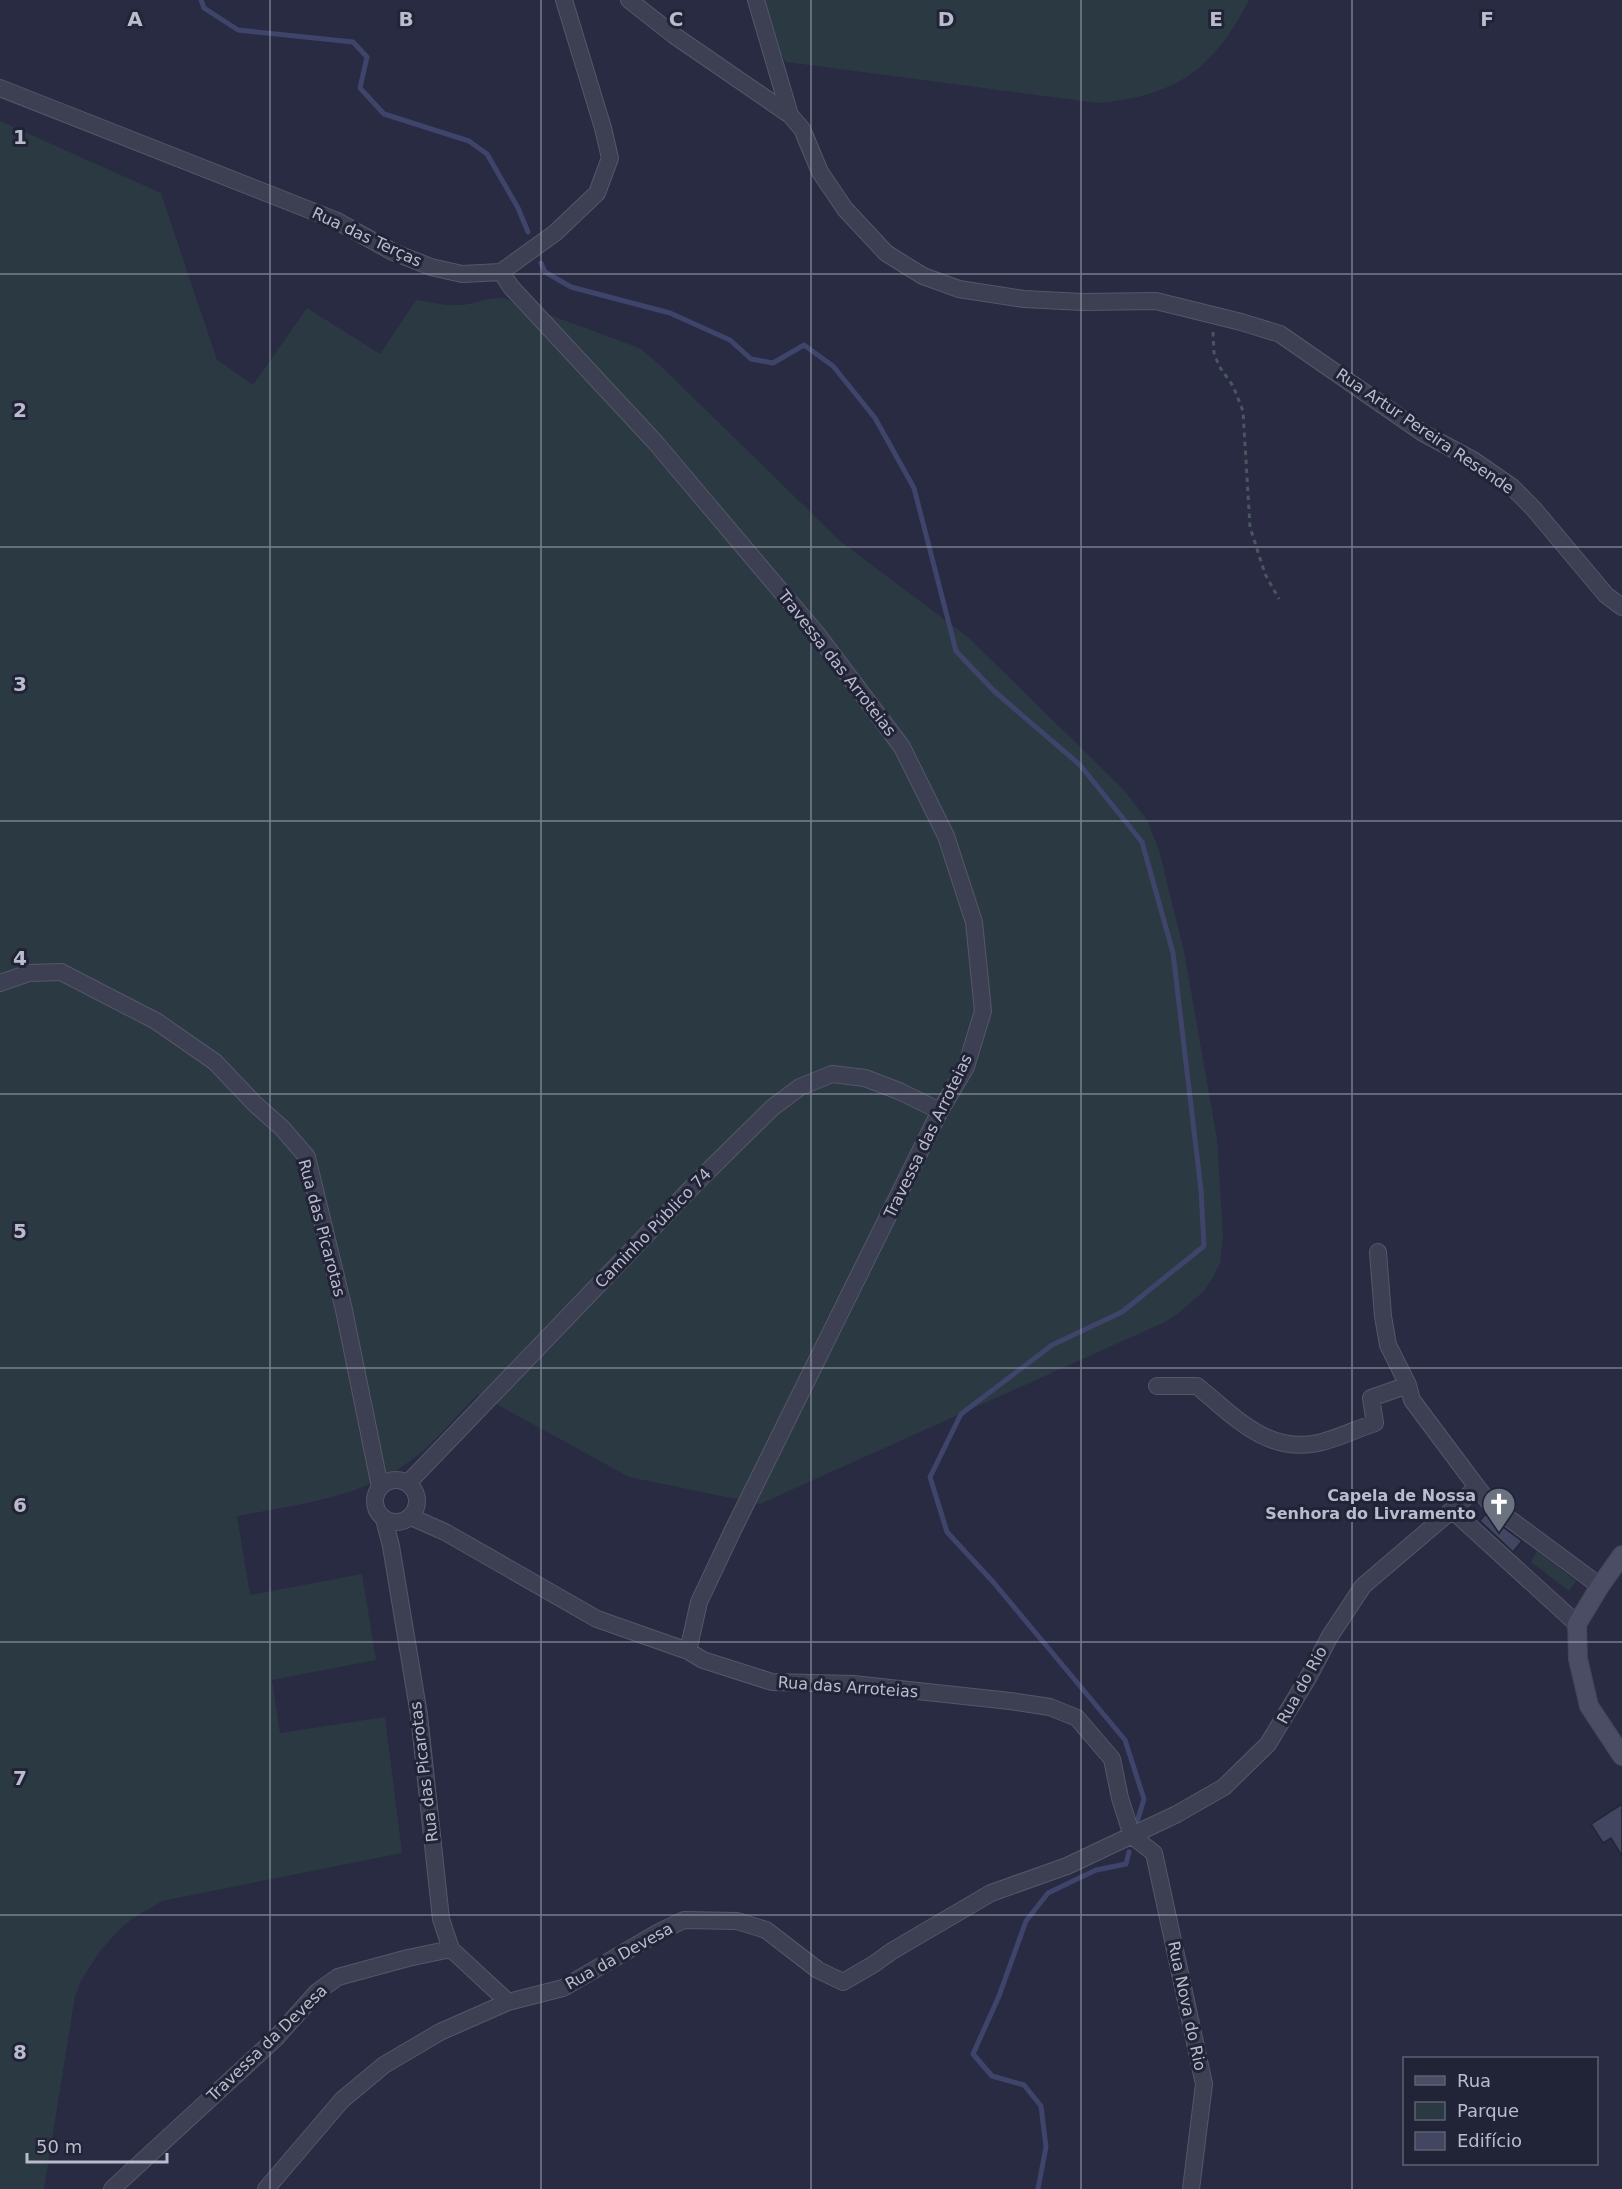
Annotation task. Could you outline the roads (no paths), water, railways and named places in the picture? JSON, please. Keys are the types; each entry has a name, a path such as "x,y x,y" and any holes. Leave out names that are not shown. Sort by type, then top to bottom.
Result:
{"main road":[{"path":"1619,1566 1600,1586 1577,1624 1578,1659 1589,1706 1622,1756"}],"street":[{"path":"501,272 555,233 597,193 610,158 564,0"},
{"name":"Rua Artur Pereira Resende","path":"629,0 675,36 790,115 802,129 820,172 845,209 886,253 923,276 944,285 994,295 1051,301 1156,301 1280,334 1423,433 1473,460 1512,487 1533,508 1606,595 1622,607"},
{"path":"756,0 790,115"},
{"name":"Rua das Terças","path":"0,88 335,220 393,252 431,267 462,274 501,272"},
{"name":"Travessa das Arroteias","path":"501,272 511,287 655,442 810,624 902,747 946,836 974,922 983,1011 966,1066 940,1111 733,1530 699,1602 688,1651"},
{"name":"Rua das Picarotas","path":"0,983 29,973 60,972 156,1021 215,1062 255,1104 282,1128 307,1157 344,1310 380,1487"},
{"name":"Caminho Público 74","path":"408,1483 700,1179 772,1108 800,1087 832,1074 865,1078 940,1111"},
{"path":"1378,1252 1383,1316 1388,1345 1408,1385 1412,1400 1492,1506 1600,1586"},
{"path":"1157,1386 1197,1386 1251,1431 1284,1444 1317,1443 1375,1423 1371,1398 1408,1385"},
{"path":"393,1480 408,1483 416,1492 418,1500 416,1511 400,1523 392,1523 384,1519 378,1514 375,1504 375,1497 380,1487 393,1480"},
{"name":"Rua do Rio","path":"1132,1836 1178,1814 1224,1787 1268,1744 1330,1636 1363,1586 1477,1487"},
{"path":"1452,1510 1577,1624"},
{"name":"Rua das Arroteias","path":"411,1517 445,1532 597,1619 688,1651 703,1660 772,1682 853,1684 1010,1701 1050,1707 1077,1718 1112,1760 1120,1798 1132,1836"},
{"name":"Rua das Picarotas","path":"384,1519 391,1546 419,1715 441,1919 451,1949 508,2002"},
{"name":"Rua da Devesa","path":"270,2187 342,2100 384,2065 440,2032 508,2002 563,1988 684,1920 737,1921 766,1930 818,1970 843,1982 991,1893 1067,1866 1132,1836"},
{"name":"Rua Nova do Rio","path":"1132,1836 1154,1853 1204,2084 1191,2189"},
{"name":"Travessa da Devesa","path":"112,2189 275,2038 316,1992 338,1977 451,1949"}],"waterway":[{"path":"201,0 204,8 238,30 353,42 367,57 360,88 384,114 469,141 487,154 518,208 528,232"},
{"path":"541,263 545,272 571,287 670,313 730,340 751,359 773,363 804,345 833,366 875,418 914,488 956,651 994,691 1080,765 1142,842 1173,953 1201,1190 1204,1246 1122,1312 1052,1345 961,1414 930,1477 947,1532 994,1583 1125,1740 1144,1799 1137,1822"},
{"path":"1038,2189 1046,2147 1041,2106 1024,2085 992,2076 973,2054 999,1996 1026,1921 1048,1893 1096,1870 1126,1864 1129,1852"}],"place":[{"name":"Capela de Nossa Senhora do Livramento","path":"1499,1533"}]}
